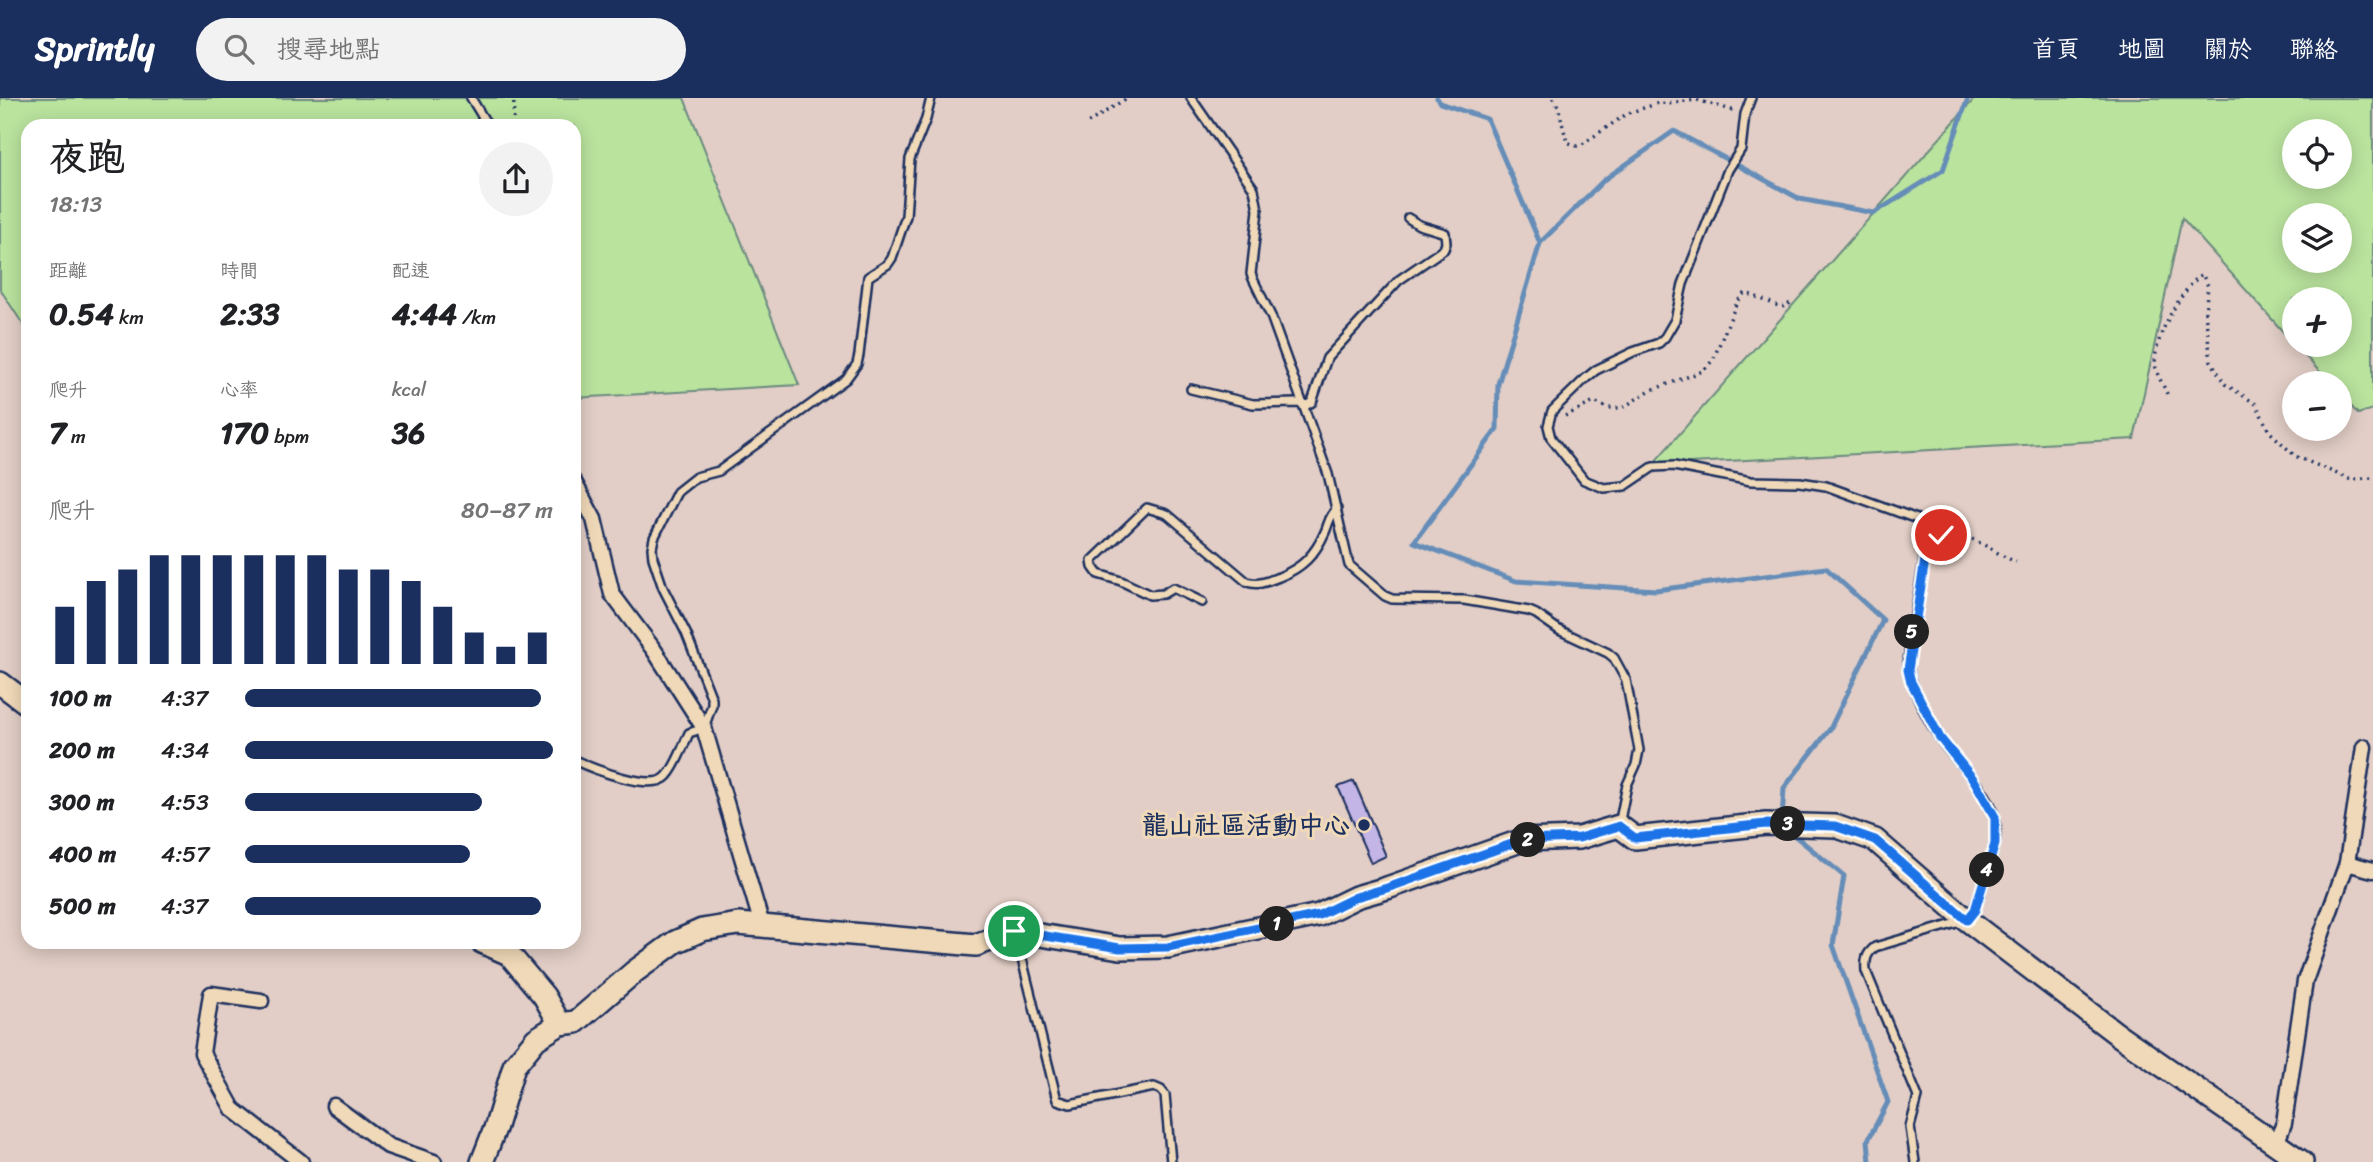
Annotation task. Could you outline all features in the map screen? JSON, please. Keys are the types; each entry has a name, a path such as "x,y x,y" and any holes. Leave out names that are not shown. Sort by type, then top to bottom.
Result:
{"street":[{"path":"581,495 594,519 612,594 654,650 704,728 762,925"},
{"path":"0,683 21,699"},
{"path":"2276,1144 2284,1123 2305,981 2347,863 2364,747"},
{"path":"482,1162 514,1066 536,1039 560,1024 576,1022 634,972 675,943 702,930 738,924 762,925 976,945 1014,931 1120,948 1168,947 1319,915 1356,897 1523,840 1579,838 1619,826 1635,838 1770,824 1835,826 1875,840 1967,920 2117,1034 2302,1162"},
{"path":"2347,863 2373,870"},
{"path":"498,949 509,954 544,996 560,1024"},
{"path":"261,1001 211,995 202,1054 233,1109 301,1162"},
{"path":"334,1106 388,1146 433,1162"}],"lane":[{"path":"471,98 484,119"},
{"path":"581,763 596,770 644,782 655,782 668,776 690,733 704,728 712,699 687,633 663,588 653,558 654,538 677,492 687,483 696,477 719,471 792,420 852,372 859,355 868,276 888,264 892,258 906,216 910,159 926,119 931,98"},
{"path":"1191,98 1254,190 1258,210 1251,274 1271,316 1328,474 1349,565 1385,596 1402,601 1464,600 1529,611 1559,630 1602,649 1614,658 1626,680 1639,750 1627,785 1619,826"},
{"path":"1751,98 1745,114 1741,149 1728,170 1684,284 1675,320 1665,337 1596,370 1552,411 1548,426 1551,438 1584,480 1604,488 1625,486 1653,467 1664,466 1751,481 1800,482 1826,486 1917,519 1941,535 1932,541 1926,553 1908,670 1911,682 1940,738 1974,780 1995,817 1995,844 1975,910 1967,920 1875,947 1867,953 1865,960 1866,971 1918,1097 1910,1127 1915,1162"},
{"path":"1191,389 1252,404 1299,402 1307,405 1312,402 1326,358 1399,280 1444,249 1447,243 1446,233 1419,225 1408,218"},
{"path":"1202,602 1174,588 1163,594 1150,595 1121,581 1098,574 1093,567 1093,561 1147,508 1167,514 1247,583 1262,584 1292,572 1310,559 1318,547 1330,514 1337,509"},
{"path":"1014,931 1057,1100 1070,1104 1154,1087 1161,1090 1165,1095 1171,1162"}],"path":[{"path":"513,119 514,98"},
{"path":"1088,123 1127,98"},
{"path":"1553,98 1558,106 1567,142 1577,146 1584,144 1628,113 1656,104 1697,100 1745,114"},
{"path":"2168,394 2156,368 2157,340 2191,282 2202,274 2208,286 2205,312 2211,361 2225,384 2256,404 2269,430 2295,456 2349,479 2373,478"},
{"path":"1548,426 1589,403 1594,402 1607,408 1622,408 1649,391 1703,371 1713,360 1737,302 1744,295 1749,294 1781,307 1790,303"},
{"path":"1941,535 1949,532 1965,535 2016,562"}],"green space":[{"path":"0,98 684,98 799,385 581,398 581,119 21,119 21,321 0,289"},
{"path":"1975,98 2373,98 2373,409 2358,414 2352,407 2352,371 2319,371 2306,357 2352,357 2352,287 2282,287 2282,330 2182,218 2134,439 1652,465"}],"building":[{"name":"龍山社區活動中心","path":"1354,781 1386,856 1371,863 1338,787"}],"waterway":[{"path":"1437,98 1440,103 1487,119 1540,243"},
{"path":"1782,821 1784,788 1830,729 1883,620 1826,568 1656,590 1516,581 1414,542 1497,429 1498,384 1540,243 1605,179 1674,131 1800,199 1874,213 1943,170 1968,98"},
{"path":"1789,831 1844,876 1833,945 1888,1102 1868,1140 1870,1162"}],"place":[{"name":"龍山社區活動中心","path":"1364,825"}],"route":[{"path":"1014,931 1120,948 1168,947 1319,915 1356,897 1523,840 1579,838 1619,826 1635,838 1766,824 1835,826 1856,831 1875,840 1967,920 1975,910 1995,844 1995,817 1974,780 1940,738 1911,682 1908,670 1926,553 1932,541 1941,535"}]}
